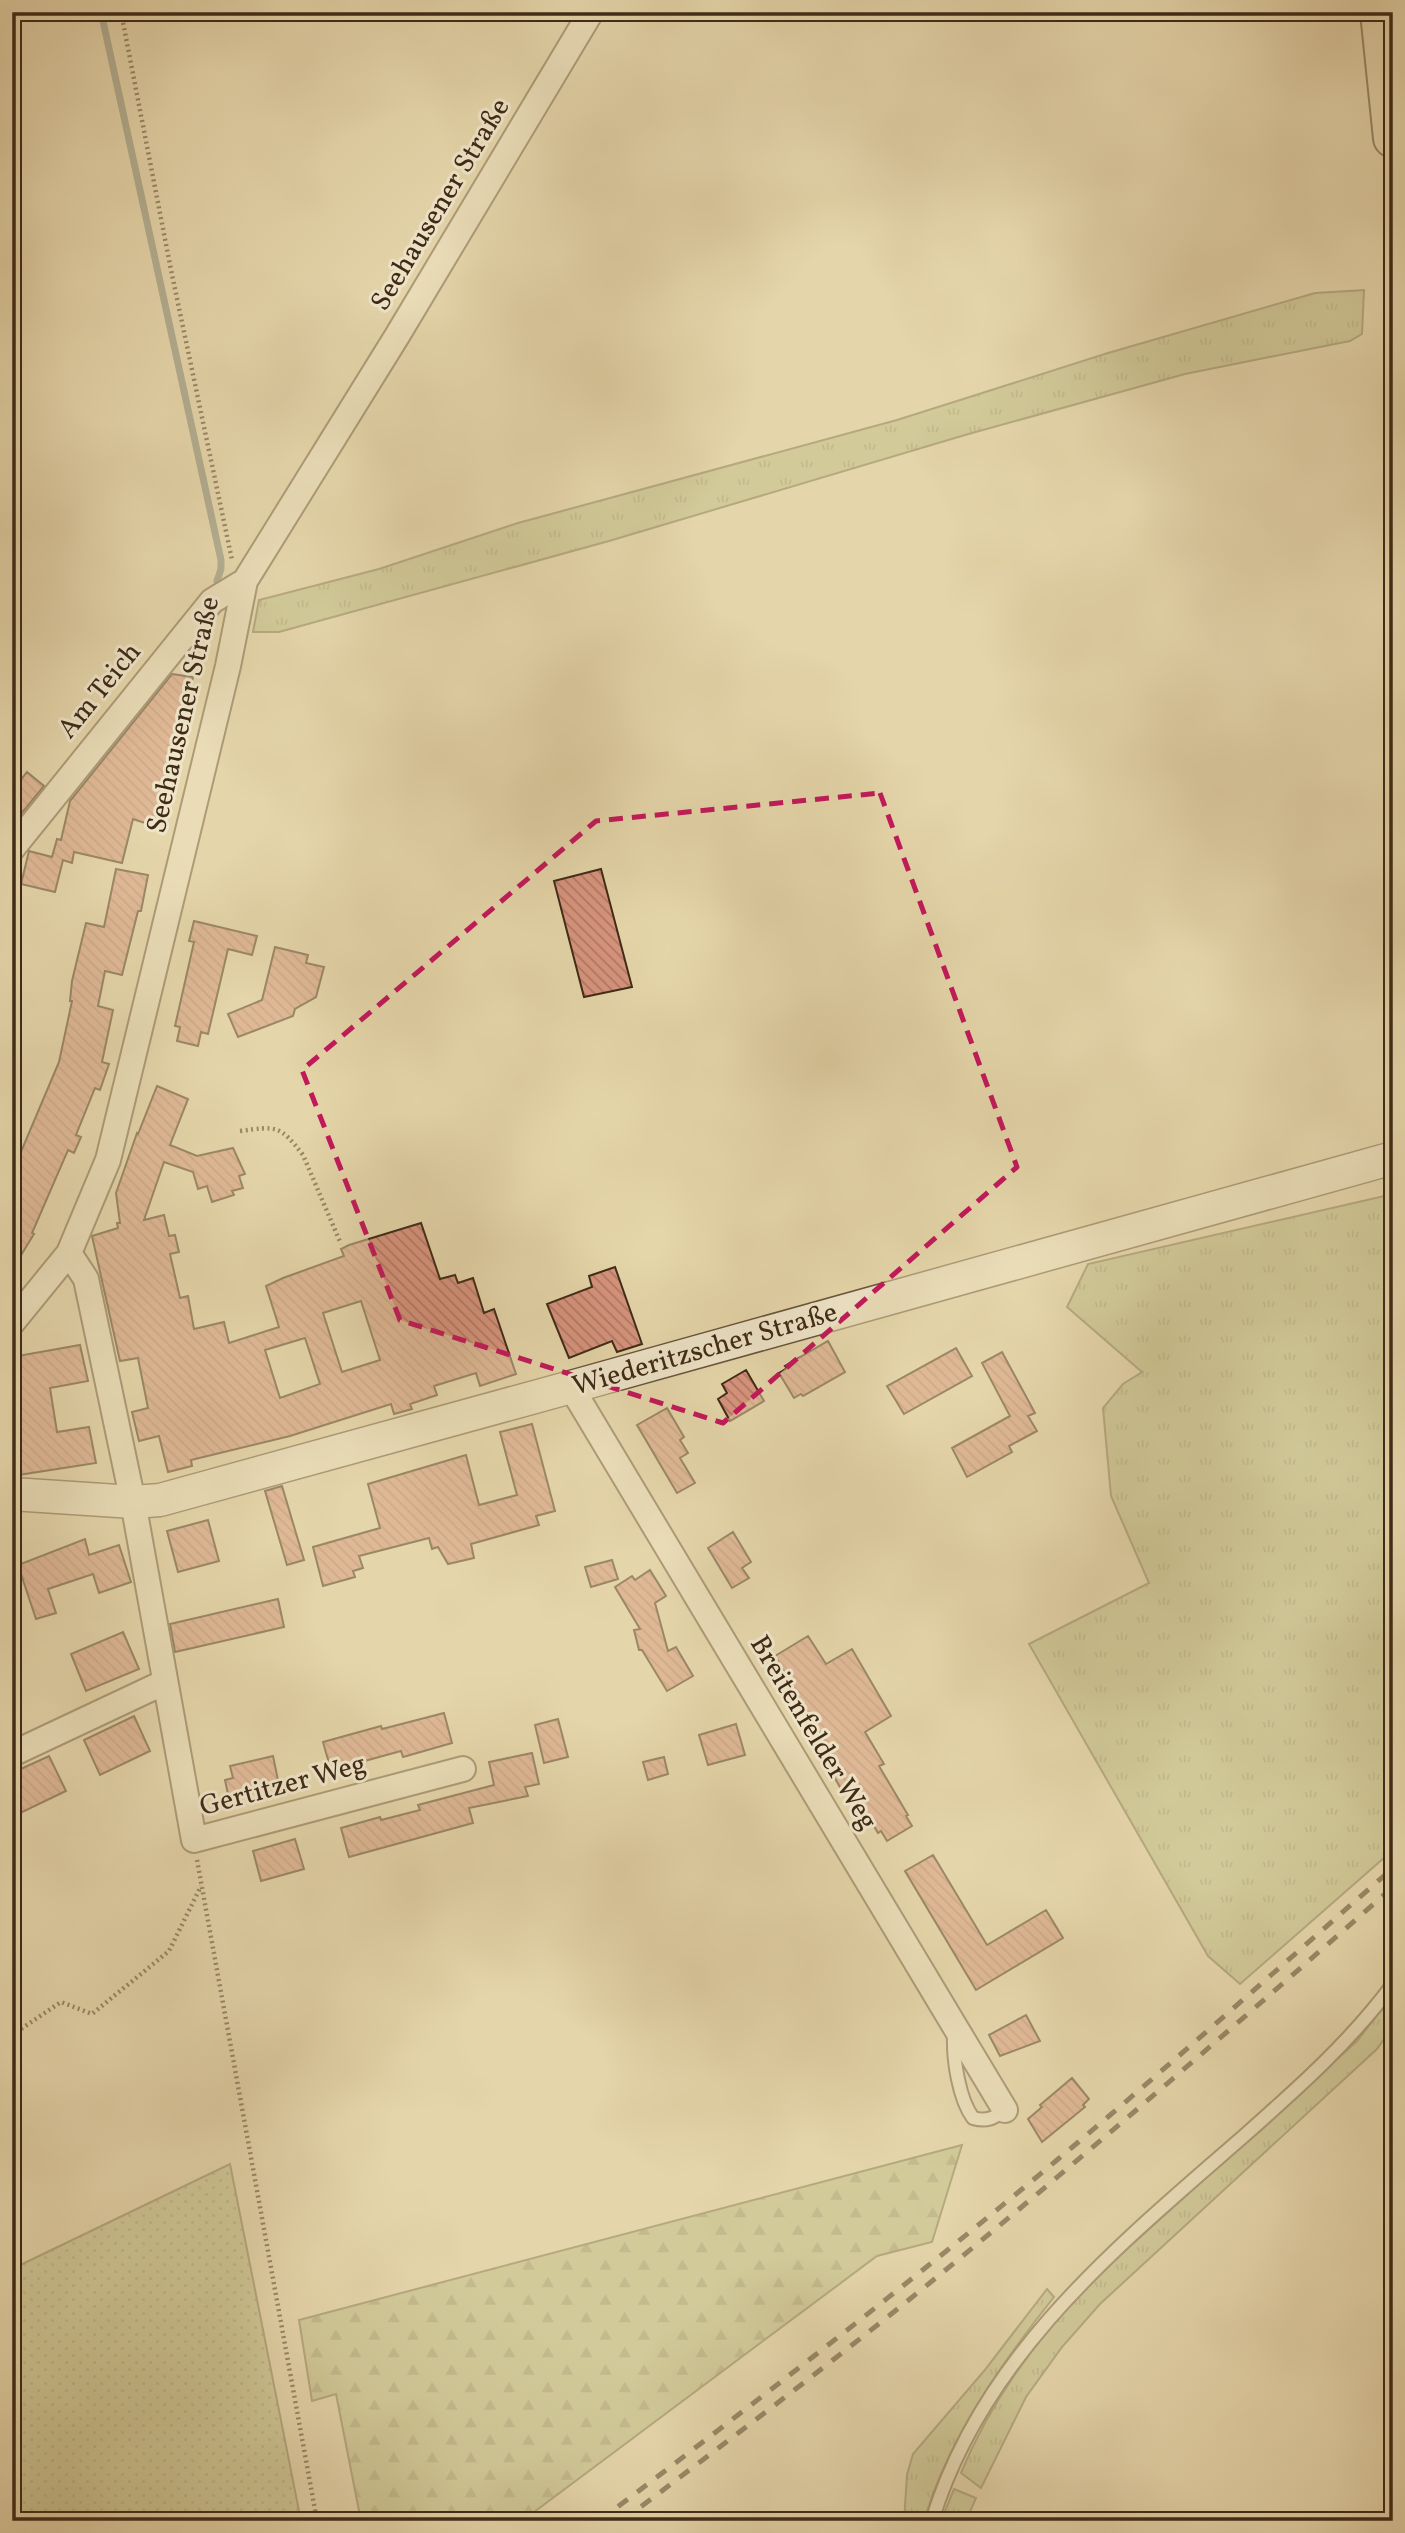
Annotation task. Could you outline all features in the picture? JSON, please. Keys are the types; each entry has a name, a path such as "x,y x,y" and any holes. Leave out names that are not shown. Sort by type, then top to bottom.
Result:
{"main road":[{"path":"1380,12 1393,138"}],"street":[{"name":"Seehausener Straße","path":"12,1323 69,1253 108,1160 228,666 244,582 592,12"},
{"name":"Am Teich","path":"12,849 212,601 244,582"},
{"name":"Wiederitzscher Straße","path":"12,1494 133,1502 160,1500 1393,1158"},
{"path":"69,1253 86,1279 133,1502"},
{"name":"Breitenfelder Weg","path":"571,1387 1005,2110"},
{"name":"Gertitzer Weg","path":"133,1502 194,1840 463,1769"},
{"path":"12,1754 165,1682"}],"lane":[{"path":"932,2521 967,2437 998,2384 1038,2331 1121,2243 1349,2039 1393,1984"},
{"path":"955,2026 957,2069 966,2109 973,2118 982,2121 992,2119 1005,2110"}],"path":[{"path":"121,12 171,270 234,566 244,582"},
{"path":"240,1131 271,1126 279,1129 295,1144 303,1156 341,1244"},
{"path":"194,1840 317,2521"},
{"path":"12,2035 61,2002 92,2014 169,1951 202,1884"}],"highlighted area":[{"path":"880,793 1017,1167 723,1423 400,1320 302,1070 596,821"}],"green space":[{"path":"1364,290 1362,334 1350,341 1185,374 965,435 609,541 279,632 253,632 259,600 379,569 518,523 897,420 1108,353 1315,293"},
{"path":"1393,1194 1393,1850 1240,1984 1208,1956 1029,1644 1149,1583 1111,1496 1103,1408 1123,1384 1142,1372 1067,1307 1088,1264"},
{"path":"1393,1995 1393,2026 1377,2049 1100,2304 1062,2347 1026,2397 981,2488 961,2473 985,2422 1015,2375 1048,2330 1085,2287 1357,2041"},
{"path":"962,2145 932,2242 877,2256 522,2521 361,2521 336,2394 312,2401 299,2320"},
{"path":"230,2164 301,2521 12,2521 12,2269"},
{"path":"1047,2289 1054,2297 1014,2349 978,2403 947,2460 924,2521 904,2521 907,2475 913,2454 984,2371"},
{"path":"954,2489 976,2498 966,2521 941,2521"}],"building":[{"path":"172,674 193,677 186,706 183,706 164,790 168,791 157,827 133,819 122,863 74,852 72,863 63,860 55,892 21,884 29,851 52,857 57,839 61,840 70,801"},
{"path":"27,772 44,786 12,825 12,791"},
{"path":"116,869 148,875 141,911 138,911 122,975 105,971 98,1006 113,1010 102,1062 109,1064 100,1090 95,1088 76,1135 81,1137 74,1153 68,1150 32,1233 34,1234 12,1270 12,1173 59,1062 72,1001 72,981 86,923 104,927"},
{"path":"601,869 632,987 584,997 554,881"},
{"path":"194,921 257,936 252,955 228,949 208,1034 201,1032 198,1046 177,1041 180,1027 175,1026 194,942 189,941"},
{"path":"275,947 308,955 306,963 324,967 316,997 295,1009 293,1016 238,1037 228,1014 262,1000"},
{"path":"157,1086 188,1099 170,1145 197,1156 233,1148 245,1174 239,1176 243,1188 232,1191 234,1195 212,1202 207,1186 198,1189 193,1172 164,1162 144,1220 164,1215 169,1236 175,1235 179,1252 170,1254 180,1298 188,1296 194,1329 224,1322 229,1343 279,1327 266,1286 344,1256 341,1249 349,1245 421,1223 440,1279 455,1275 458,1283 473,1278 484,1313 494,1309 516,1374 480,1386 476,1373 434,1386 437,1395 410,1404 412,1409 394,1414 391,1404 290,1436 191,1460 192,1466 168,1472 159,1436 139,1441 132,1412 148,1408 138,1358 120,1361 92,1236 118,1228 117,1223 120,1223 116,1193","holes":["361,1301 380,1360 342,1372 323,1313","305,1338 320,1384 280,1398 265,1350"]},
{"path":"615,1267 642,1344 617,1352 612,1341 569,1358 547,1304 592,1287 589,1276"},
{"path":"828,1341 845,1372 803,1396 801,1394 794,1398 779,1373 787,1368 785,1366"},
{"path":"80,1345 88,1381 50,1388 57,1432 89,1427 96,1463 12,1476 12,1357"},
{"path":"956,1348 972,1376 904,1414 887,1386"},
{"path":"1002,1352 1035,1413 1028,1416 1037,1431 1009,1446 1012,1452 967,1477 952,1448 1010,1416 982,1363"},
{"path":"746,1370 764,1401 730,1421 718,1399 727,1393 722,1384"},
{"path":"667,1408 684,1437 680,1440 688,1453 680,1458 695,1483 677,1493 637,1425"},
{"path":"532,1424 555,1511 536,1516 539,1525 471,1544 474,1558 448,1564 438,1547 432,1549 429,1538 359,1556 363,1568 353,1571 355,1577 323,1586 313,1547 380,1528 368,1484 466,1455 479,1505 517,1495 500,1432"},
{"path":"282,1486 304,1560 287,1565 265,1491"},
{"path":"208,1520 219,1561 178,1572 167,1531"},
{"path":"733,1532 751,1562 742,1568 749,1578 732,1588 708,1548"},
{"path":"85,1539 89,1555 119,1545 131,1582 99,1593 93,1574 48,1589 56,1613 36,1619 18,1565"},
{"path":"612,1560 618,1579 591,1587 585,1567"},
{"path":"650,1570 666,1596 655,1603 668,1651 676,1647 693,1676 667,1691 642,1650 639,1650 634,1630 640,1629 615,1587 632,1576 635,1580"},
{"path":"278,1599 284,1627 175,1652 170,1624"},
{"path":"123,1632 139,1669 86,1691 71,1654"},
{"path":"808,1636 826,1664 852,1649 891,1716 865,1732 884,1764 879,1766 912,1826 887,1841 881,1831 878,1833 849,1784 841,1789 832,1773 840,1768 775,1656"},
{"path":"444,1713 452,1743 403,1757 401,1751 361,1762 362,1766 332,1774 323,1742"},
{"path":"134,1716 150,1751 100,1775 84,1740"},
{"path":"558,1719 568,1757 544,1763 535,1725"},
{"path":"736,1724 745,1755 708,1765 699,1735"},
{"path":"532,1753 539,1784 525,1787 528,1796 469,1808 473,1823 349,1857 341,1828 420,1810 418,1805 494,1785 489,1762"},
{"path":"49,1756 66,1791 12,1817 12,1773"},
{"path":"273,1756 279,1785 229,1799 225,1780 233,1778 230,1766"},
{"path":"664,1757 668,1774 648,1780 643,1762"},
{"path":"295,1839 304,1869 261,1881 253,1851"},
{"path":"933,1855 987,1945 1046,1910 1063,1938 976,1990 905,1871"},
{"path":"1026,2015 1040,2041 1000,2056 989,2035"},
{"path":"1072,2078 1089,2099 1083,2105 1085,2107 1042,2142 1028,2119"}],"waterway":[{"path":"101,12 221,560 217,581"}],"railway":[{"path":"599,2521 921,2272 1047,2169 1393,1868"},
{"path":"622,2521 948,2268 1172,2079 1393,1887"}]}
